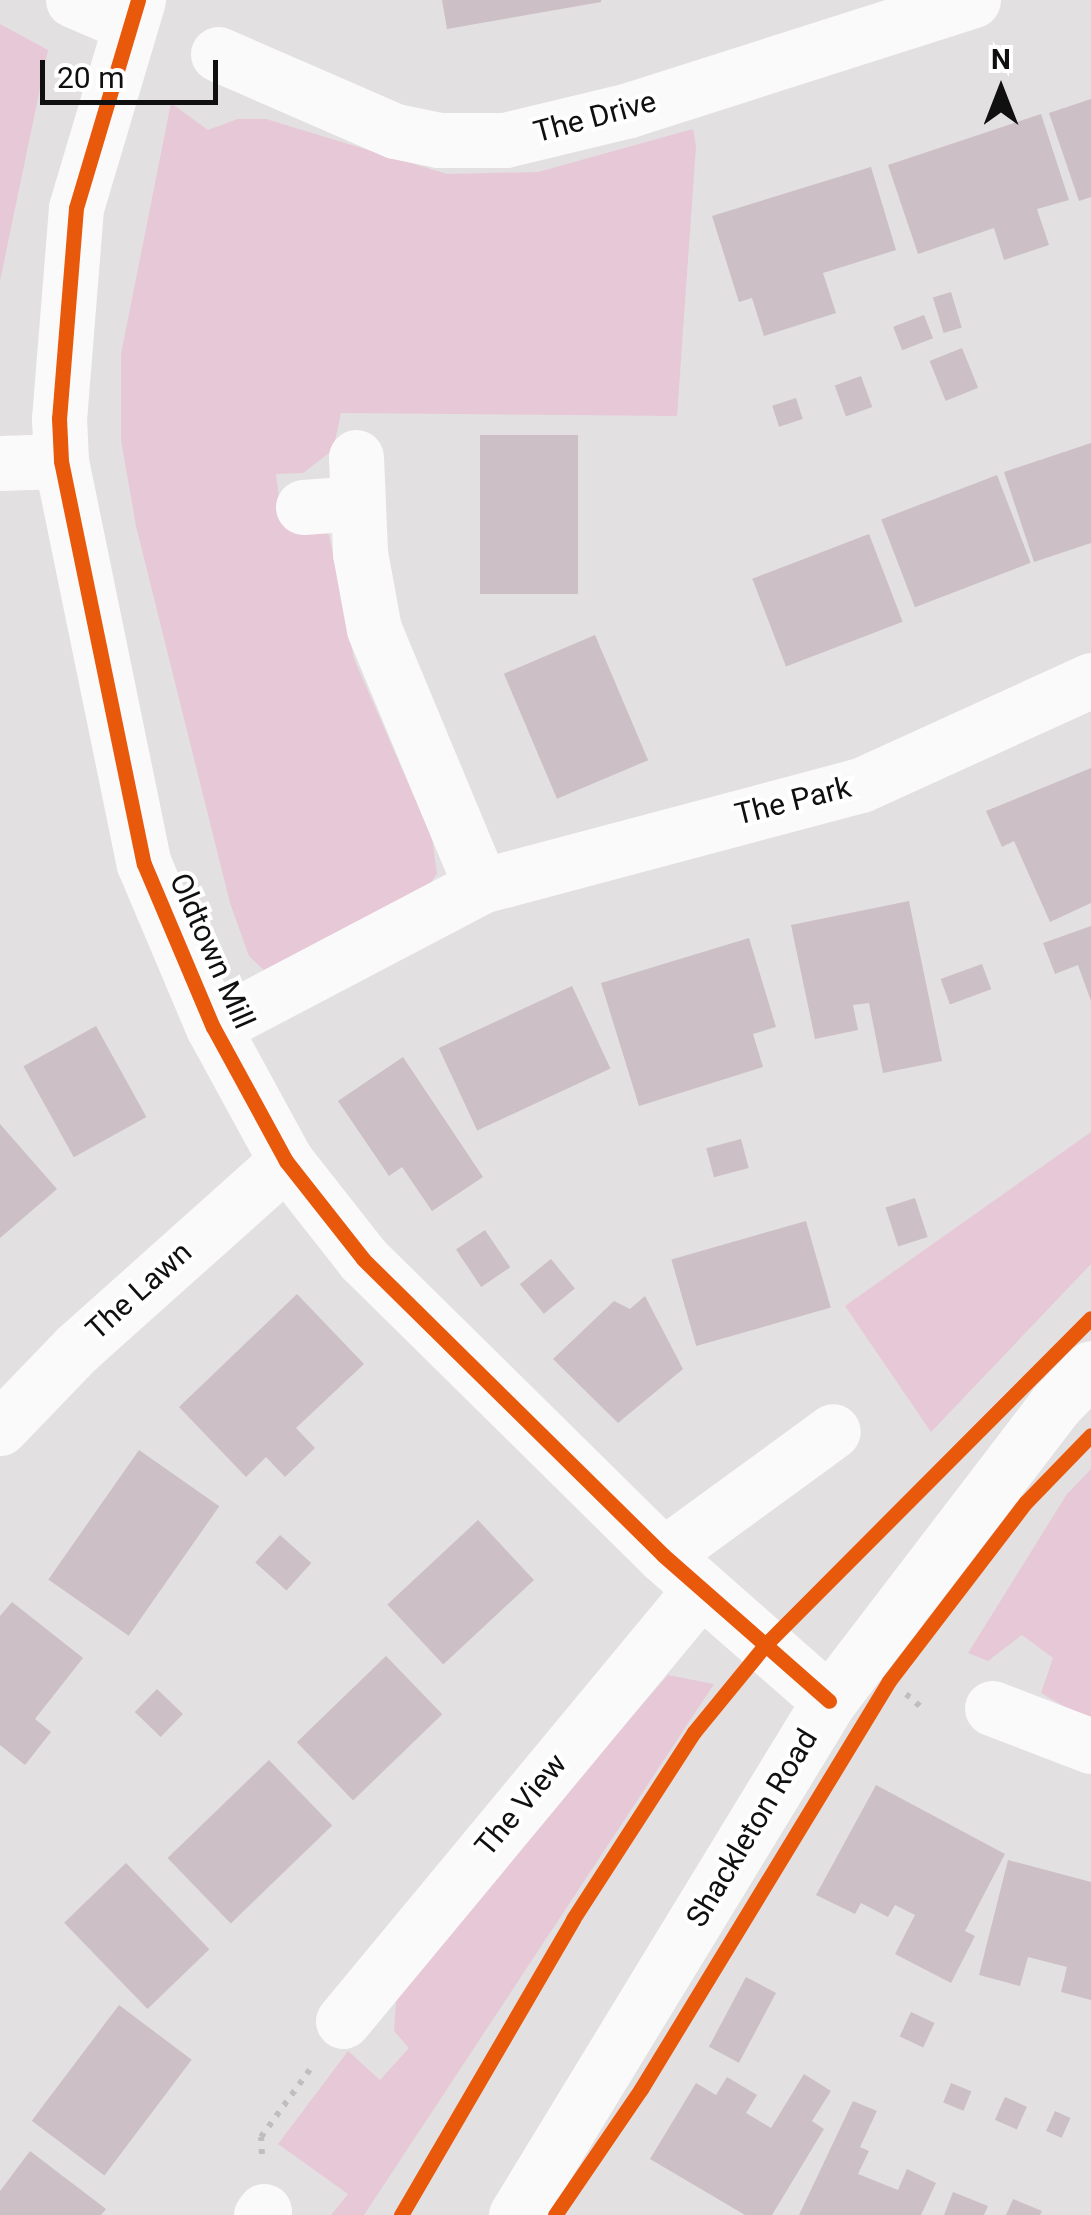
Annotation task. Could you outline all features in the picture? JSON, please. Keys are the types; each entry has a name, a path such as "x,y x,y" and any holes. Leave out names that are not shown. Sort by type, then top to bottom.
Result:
{"street":[{"path":"74,0 132,12"},
{"name":"The Drive","path":"218,54 395,131 439,140 505,140 628,110 973,0"},
{"name":"Oldtown Mill","path":"132,12 76,208 61,347 62,461 144,864 212,1027 286,1161 363,1259 681,1572 830,1700"},
{"path":"0,463 62,461"},
{"path":"303,508 356,480 374,629 481,886"},
{"name":"The Park","path":"212,1027 481,886 862,785 1091,680"},
{"name":"The Lawn","path":"0,1428 76,1349 286,1161"},
{"name":"Shackleton Road","path":"516,2215 830,1700 1056,1404 1091,1368"},
{"name":"The View","path":"343,2022 681,1572 833,1431"},
{"path":"992,1708 1091,1746"}],"path":[{"path":"262,2213 261,2137 343,2022"}],"shaded area":[{"path":"0,24 48,50 0,281"},
{"path":"171,103 208,130 238,119 266,119 447,174 538,172 693,129 696,146 677,416 341,413 333,450 303,473 276,474 282,523 312,523 329,535 354,659 432,838 437,874 424,892 264,970 249,956 230,903 136,526 121,440 121,354"},
{"path":"1091,1132 1091,1264 931,1432 845,1306"},
{"path":"1091,1469 1091,1722 1041,1693 1053,1658 1022,1635 988,1661 968,1653 1067,1494"},
{"path":"668,1675 714,1684 364,2215 331,2215 348,2194 278,2144 348,2051 380,2080 409,2048 394,2031 397,1987"}],"building":[{"path":"442,0 601,0 601,2 447,29"},
{"path":"1091,99 1091,197 1079,201 1049,113"},
{"path":"1041,114 1069,200 1037,209 1049,245 1004,260 994,228 918,254 888,165"},
{"path":"871,167 896,250 823,273 836,313 764,336 752,298 739,302 712,216"},
{"path":"951,292 962,327 944,333 933,298"},
{"path":"924,315 933,338 902,350 893,327"},
{"path":"962,348 978,388 946,401 930,361"},
{"path":"861,376 872,407 846,417 835,386"},
{"path":"796,398 803,419 779,427 772,406"},
{"path":"480,435 578,435 578,594 480,594"},
{"path":"1091,443 1091,543 1034,562 1004,472"},
{"path":"997,475 1031,563 915,607 881,519"},
{"path":"869,534 903,622 786,667 752,579"},
{"path":"595,635 648,760 557,799 504,674"},
{"path":"1091,768 1091,903 1050,922 1014,841 1002,847 986,811"},
{"path":"909,901 942,1061 883,1073 869,1003 853,1005 858,1030 815,1039 791,925"},
{"path":"1091,926 1091,1001 1078,965 1055,974 1043,943"},
{"path":"749,938 776,1027 753,1034 763,1067 639,1106 601,983"},
{"path":"982,964 991,989 950,1004 941,979"},
{"path":"572,986 610,1068 477,1131 439,1048"},
{"path":"96,1026 146,1117 74,1157 23,1066"},
{"path":"403,1057 483,1177 432,1211 402,1167 389,1176 338,1101"},
{"path":"0,1124 57,1189 0,1238"},
{"path":"741,1139 749,1168 714,1177 706,1148"},
{"path":"915,1198 928,1237 898,1247 886,1208"},
{"path":"806,1221 831,1308 696,1346 671,1260"},
{"path":"485,1230 510,1267 481,1287 456,1250"},
{"path":"551,1259 575,1289 544,1314 520,1284"},
{"path":"297,1294 364,1364 296,1428 315,1448 285,1477 266,1457 246,1477 179,1407"},
{"path":"645,1296 683,1369 618,1423 553,1359 614,1301 630,1309"},
{"path":"139,1450 219,1506 129,1636 48,1579"},
{"path":"478,1520 534,1580 443,1665 387,1605"},
{"path":"280,1535 311,1563 286,1591 255,1562"},
{"path":"12,1602 83,1658 35,1719 51,1732 25,1765 0,1745 0,1616"},
{"path":"386,1656 442,1714 353,1800 297,1742"},
{"path":"157,1689 183,1714 161,1737 135,1712"},
{"path":"269,1760 332,1825 231,1923 168,1858"},
{"path":"876,1785 1005,1854 965,1931 975,1936 951,1983 895,1954 915,1915 895,1905 888,1917 861,1903 855,1914 816,1895"},
{"path":"1008,1860 1091,1882 1091,2000 1061,1992 1067,1967 1028,1957 1020,1986 979,1975"},
{"path":"126,1863 209,1949 147,2009 64,1923"},
{"path":"746,1977 776,1993 739,2063 709,2047"},
{"path":"119,2005 192,2060 104,2176 32,2121"},
{"path":"911,2012 935,2023 923,2047 900,2036"},
{"path":"804,2074 831,2091 812,2121 824,2129 772,2215 745,2215 650,2159 696,2083 716,2095 727,2077 757,2095 746,2113 771,2128"},
{"path":"951,2083 971,2091 964,2111 943,2102"},
{"path":"1005,2097 1027,2107 1017,2130 995,2120"},
{"path":"853,2101 877,2111 860,2147 869,2151 858,2174 898,2190 907,2169 936,2183 921,2215 799,2215"},
{"path":"1055,2111 1071,2118 1062,2138 1046,2131"},
{"path":"30,2151 106,2209 101,2215 0,2215 0,2191"},
{"path":"953,2192 988,2206 984,2215 944,2215"},
{"path":"1013,2199 1042,2211 1040,2215 1006,2215"}],"cycle path":[{"path":"138,0 76,208 59,418 61,461 144,864 213,1027 286,1161 363,1259 663,1555 829,1701"},
{"path":"401,2215 573,1919 694,1732 766,1644 1091,1318"},
{"path":"555,2215 641,2089 889,1681 1026,1502 1091,1435"}]}
